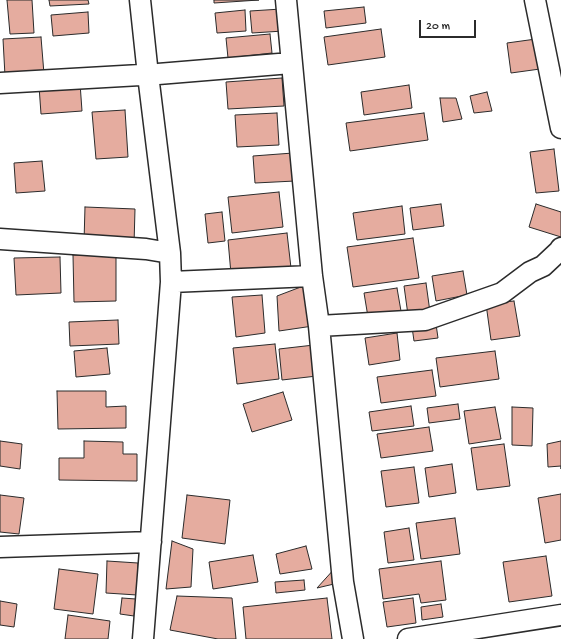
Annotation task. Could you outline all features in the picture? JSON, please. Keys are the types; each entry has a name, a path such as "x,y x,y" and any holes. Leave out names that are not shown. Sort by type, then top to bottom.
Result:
{"street":[{"path":"140,0 153,74 170,253 171,282 143,639"},
{"path":"286,0 312,276 319,326 344,582 353,639"},
{"path":"535,0 561,128"},
{"path":"0,83 179,73 292,63"},
{"path":"0,238 146,249 170,253"},
{"path":"319,326 424,320 502,293 530,272 543,266 561,248"},
{"path":"171,282 312,276"},
{"path":"0,546 151,542"},
{"path":"408,639 561,615"}],"building":[{"path":"7,0 32,0 34,33 10,34"},
{"path":"49,0 88,0 89,4 50,6"},
{"path":"214,0 259,0 214,3"},
{"path":"364,7 366,23 326,28 324,11"},
{"path":"297,8 299,30 252,33 250,11"},
{"path":"245,10 246,31 217,33 215,13"},
{"path":"88,12 89,33 53,36 51,15"},
{"path":"381,29 385,57 328,65 324,37"},
{"path":"270,34 272,53 228,58 226,38"},
{"path":"41,37 44,74 5,76 3,39"},
{"path":"536,39 540,69 511,73 507,43"},
{"path":"282,78 284,106 228,109 226,82"},
{"path":"80,83 82,111 41,114 39,86"},
{"path":"409,85 412,108 364,115 361,92"},
{"path":"487,92 492,111 474,113 470,96"},
{"path":"440,98 456,98 462,119 443,122"},
{"path":"125,110 128,157 96,159 92,112"},
{"path":"277,113 279,145 237,147 235,115"},
{"path":"424,113 428,140 350,151 346,123"},
{"path":"554,149 559,191 536,193 530,152"},
{"path":"293,153 295,181 255,183 253,156"},
{"path":"42,161 45,191 16,193 14,163"},
{"path":"279,192 283,227 232,233 228,197"},
{"path":"441,204 444,226 413,230 410,208"},
{"path":"536,204 561,212 561,237 529,227"},
{"path":"402,206 405,234 357,240 353,213"},
{"path":"85,207 135,209 134,245 84,242"},
{"path":"222,212 225,241 208,243 205,214"},
{"path":"287,233 291,268 231,274 228,240"},
{"path":"413,238 419,278 353,287 347,247"},
{"path":"73,255 116,255 116,301 74,302"},
{"path":"60,257 61,293 16,295 14,258"},
{"path":"463,271 467,295 436,301 432,276"},
{"path":"426,283 430,312 408,315 404,286"},
{"path":"306,285 313,326 279,331 277,296"},
{"path":"397,288 401,311 368,317 364,293"},
{"path":"262,295 265,333 236,337 232,297"},
{"path":"514,301 520,336 491,340 486,304"},
{"path":"118,320 119,344 70,346 69,322"},
{"path":"436,324 438,338 414,341 412,327"},
{"path":"397,333 400,360 369,365 365,338"},
{"path":"275,344 279,379 237,384 233,348"},
{"path":"314,345 317,376 282,380 279,349"},
{"path":"107,348 110,374 76,377 74,351"},
{"path":"495,351 499,379 440,387 436,358"},
{"path":"432,370 436,396 381,403 377,377"},
{"path":"57,391 106,391 106,407 126,406 126,428 58,429"},
{"path":"283,392 292,420 252,432 243,404"},
{"path":"458,404 460,419 429,423 427,408"},
{"path":"411,406 414,426 372,431 369,412"},
{"path":"495,407 501,439 469,444 464,411"},
{"path":"512,407 533,408 532,446 512,445"},
{"path":"429,427 433,451 381,458 377,434"},
{"path":"0,441 22,444 20,469 0,466"},
{"path":"84,441 123,442 123,454 137,454 137,481 59,480 59,458 84,458"},
{"path":"561,441 561,466 548,467 547,444"},
{"path":"504,444 510,486 477,490 471,448"},
{"path":"452,464 456,493 429,497 425,468"},
{"path":"414,467 419,503 386,507 381,471"},
{"path":"561,494 561,540 545,543 538,498"},
{"path":"0,495 24,498 19,534 0,532"},
{"path":"187,495 230,500 225,544 182,538"},
{"path":"455,518 460,554 421,559 416,523"},
{"path":"409,528 414,560 388,563 384,532"},
{"path":"172,541 193,549 191,587 166,589"},
{"path":"306,546 312,569 280,574 276,554"},
{"path":"253,555 258,582 213,589 209,562"},
{"path":"546,556 552,596 509,602 503,562"},
{"path":"107,561 138,563 137,595 106,593"},
{"path":"441,561 446,600 421,603 419,594 383,599 379,569"},
{"path":"336,567 334,584 317,588"},
{"path":"59,569 98,574 93,614 54,609"},
{"path":"304,580 305,590 276,593 275,582"},
{"path":"177,596 232,598 236,639 218,639 170,630"},
{"path":"122,598 136,599 134,616 120,614"},
{"path":"327,598 332,639 246,639 243,607"},
{"path":"413,598 416,623 387,627 383,602"},
{"path":"0,601 17,604 14,627 0,625"},
{"path":"441,604 443,617 422,620 421,607"},
{"path":"68,615 110,621 108,639 65,639"}]}
